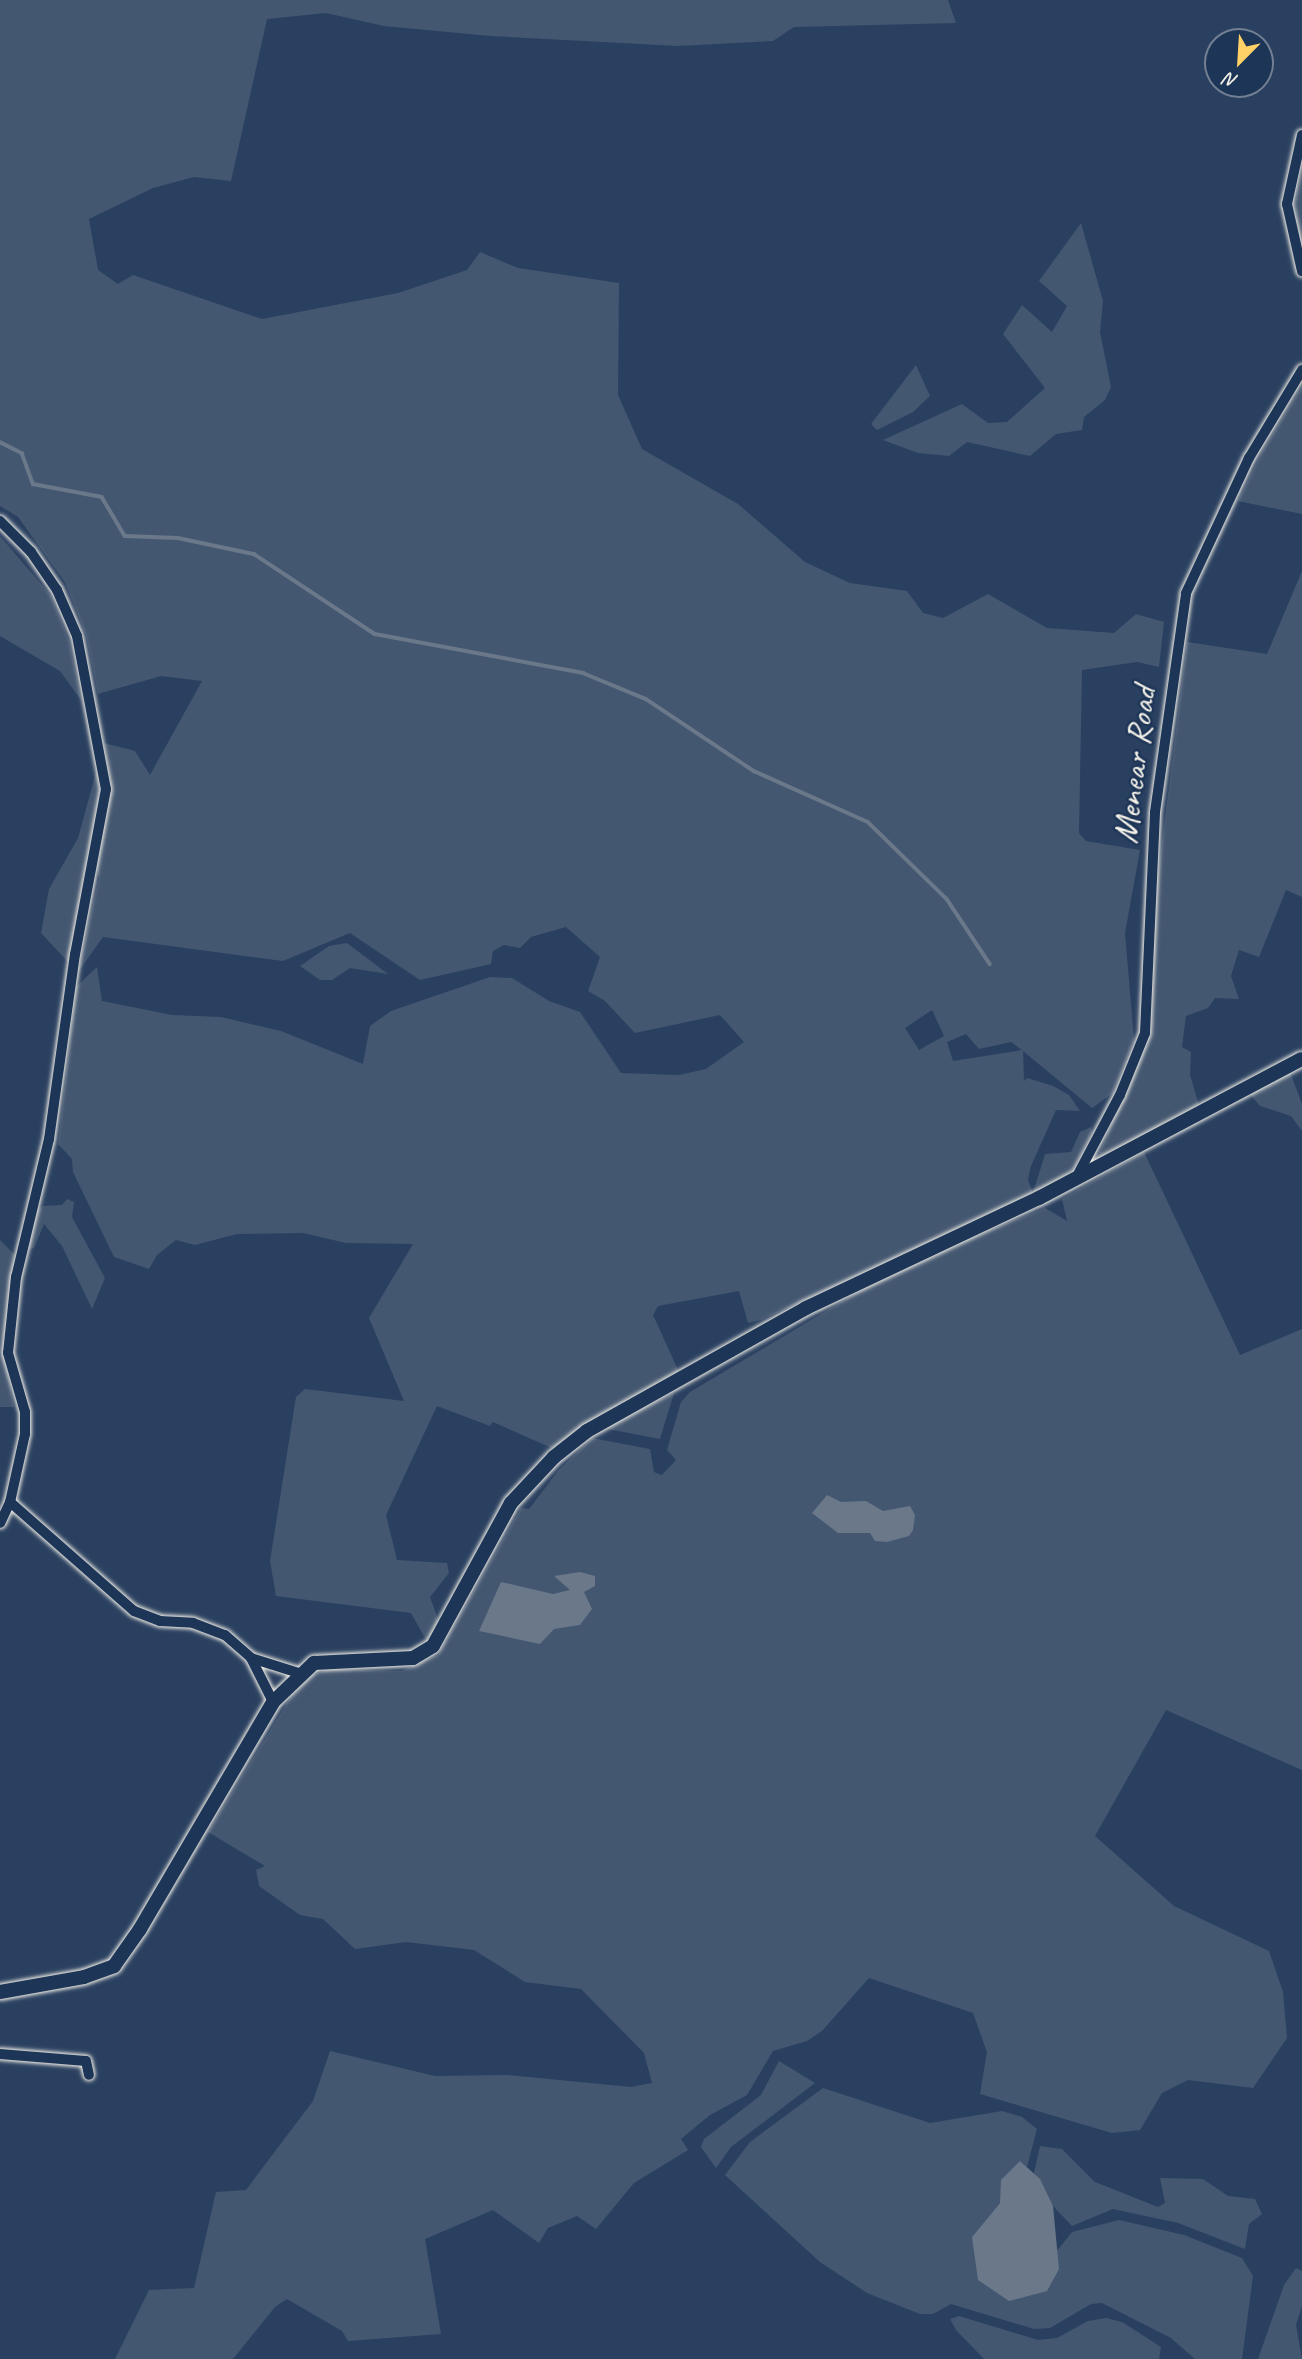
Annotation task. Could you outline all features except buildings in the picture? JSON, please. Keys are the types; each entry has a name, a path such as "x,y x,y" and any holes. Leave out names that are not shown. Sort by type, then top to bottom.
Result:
{"street":[{"path":"1302,135 1287,204 1302,271"},
{"name":"Menear Road","path":"1075,1180 1120,1095 1145,1033 1155,812 1186,593 1249,458 1302,370"},
{"path":"0,520 31,552 57,590 77,636 106,789 75,954 49,1139 16,1277 8,1353 25,1412 25,1434 10,1502 0,1523"},
{"path":"0,1992 84,1977 114,1965 140,1929 273,1702 299,1673 332,1659 402,1660 422,1654 443,1632 511,1503 554,1457 587,1431 806,1308 1075,1180 1302,1059"},
{"path":"10,1502 134,1611 160,1621 193,1623 225,1634 251,1658 273,1702"},
{"path":"251,1658 299,1673"},
{"path":"0,2054 86,2061 89,2075"}],"shaded area":[{"path":"0,0 948,0 956,23 794,27 773,41 678,46 490,36 384,26 326,13 267,19 231,181 194,177 153,188 89,219 98,270 118,284 133,275 262,319 398,293 467,270 480,252 518,268 619,283 618,395 642,449 738,504 805,562 850,583 907,591 923,613 943,618 988,594 1047,628 1114,633 1136,614 1164,622 1159,667 1137,662 1082,670 1079,833 1086,841 1140,850 1125,933 1134,1040 1113,1093 1092,1108 1023,1051 1024,1081 1027,1078 1053,1086 1069,1095 1080,1111 1056,1110 1031,1166 1028,1180 1033,1193 1045,1154 1071,1152 1080,1132 1091,1127 1092,1132 1074,1168 1052,1186 761,1320 748,1323 739,1291 658,1306 653,1315 679,1372 554,1449 493,1422 490,1426 437,1406 386,1515 397,1560 447,1563 449,1573 430,1597 440,1625 426,1640 411,1613 276,1596 270,1561 296,1397 305,1389 404,1401 369,1318 413,1244 346,1243 303,1233 237,1234 195,1245 176,1240 157,1255 149,1269 114,1257 73,1172 72,1159 58,1144 76,987 97,967 102,1001 172,1015 221,1017 281,1031 363,1064 370,1026 391,1011 490,977 512,978 549,1001 580,1012 621,1073 679,1075 706,1069 744,1042 720,1015 635,1033 605,1001 588,991 600,957 566,927 531,937 520,948 504,945 493,951 491,964 420,980 350,933 283,961 103,937 78,972 99,878 96,865 111,787 104,743 135,751 150,775 202,681 161,676 98,694 86,635 65,582 18,517 0,506","holes":["932,1010 944,1036 919,1050 905,1028","966,1034 979,1049 1011,1042 1022,1050 953,1061 947,1042"]},
{"path":"1302,169 1302,257 1295,204"},
{"path":"1081,223 1103,301 1100,332 1111,387 1105,400 1084,417 1082,430 1056,434 1030,456 967,442 949,456 918,453 883,440 962,404 988,423 1007,422 1045,388 1003,334 1022,305 1052,332 1067,306 1039,281"},
{"path":"916,365 930,396 913,412 877,430 871,424"},
{"path":"1302,386 1302,514 1238,501 1262,452"},
{"path":"0,536 51,596 69,641 81,700 60,671 0,636"},
{"path":"1302,571 1302,897 1286,890 1259,957 1239,950 1231,976 1239,999 1215,998 1208,1008 1186,1016 1182,1047 1191,1052 1190,1075 1199,1105 1095,1163 1151,1033 1152,923 1187,642 1267,654"},
{"path":"97,769 102,790 69,963 41,933 49,889 78,838"},
{"path":"347,943 388,974 350,968 332,980 320,980 300,966 329,946"},
{"path":"1290,1072 1302,1104 1302,1131 1291,1116 1260,1106 1250,1094"},
{"path":"1144,1152 1240,1355 1302,1329 1302,1770 1166,1710 1095,1836 1174,1906 1269,1951 1283,1992 1287,2038 1253,2088 1188,2080 1162,2093 1140,2130 1112,2133 980,2094 987,2052 973,2013 869,1978 822,2031 807,2041 773,2051 747,2095 710,2115 681,2139 688,2150 634,2183 596,2229 577,2216 548,2228 539,2243 493,2210 425,2239 441,2334 348,2341 342,2331 287,2299 275,2307 233,2359 115,2359 149,2290 194,2288 216,2192 246,2190 313,2101 330,2051 435,2076 507,2075 631,2087 652,2083 644,2053 581,1989 525,1982 474,1950 406,1942 355,1949 323,1919 300,1915 259,1886 256,1870 265,1866 208,1832 292,1695 309,1676 331,1669 401,1671 438,1655 521,1508 529,1509 558,1471 592,1438 650,1449 654,1472 662,1475 676,1460 667,1450 681,1402 690,1392 902,1266 1045,1208 1067,1221 1062,1199"},
{"path":"67,1199 74,1202 72,1217 105,1278 92,1309 62,1246 44,1224 34,1248 29,1249 34,1212 43,1206 62,1205"},
{"path":"0,1240 15,1255 4,1356 14,1407 0,1407"},
{"path":"674,1393 660,1439 603,1428"},
{"path":"827,1495 841,1502 866,1501 883,1511 910,1506 915,1515 913,1530 909,1536 887,1542 875,1541 870,1533 838,1533 812,1513"},
{"path":"580,1572 595,1576 595,1586 584,1592 592,1609 580,1625 554,1629 540,1644 479,1631 501,1582 553,1594 570,1590 554,1576"},
{"path":"779,2061 815,2083 731,2147 716,2168 701,2147 704,2139 761,2095"},
{"path":"823,2088 930,2123 1002,2111 1022,2117 1037,2129 1027,2167 1020,2161 1000,2203 972,2237 1059,2269 1056,2252 1072,2232 1119,2220 1184,2235 1242,2258 1253,2276 1242,2359 1195,2359 1171,2338 1102,2303 1091,2304 1050,2328 1034,2329 951,2304 933,2314 920,2314 867,2293 820,2262 725,2175 750,2142"},
{"path":"1040,2146 1062,2149 1095,2182 1158,2207 1165,2203 1160,2178 1203,2179 1228,2196 1255,2199 1262,2214 1249,2224 1245,2249 1178,2223 1113,2209 1072,2226 1053,2206 1034,2173"},
{"path":"1020,2161 1040,2179 1053,2206 1059,2269 1047,2291 1009,2301 978,2280 972,2237 1000,2203 1001,2180"},
{"path":"1296,2268 1302,2271 1302,2306 1296,2325 1302,2359 1258,2359 1284,2285"},
{"path":"959,2316 1038,2340 1057,2338 1088,2321 1106,2318 1122,2322 1161,2347 1159,2359 984,2359 956,2330 950,2319"}],"waterway":[{"path":"0,442 22,453 33,484 102,497 125,536 178,538 254,554 375,634 583,673 646,699 754,771 868,822 947,899 990,964"}]}
